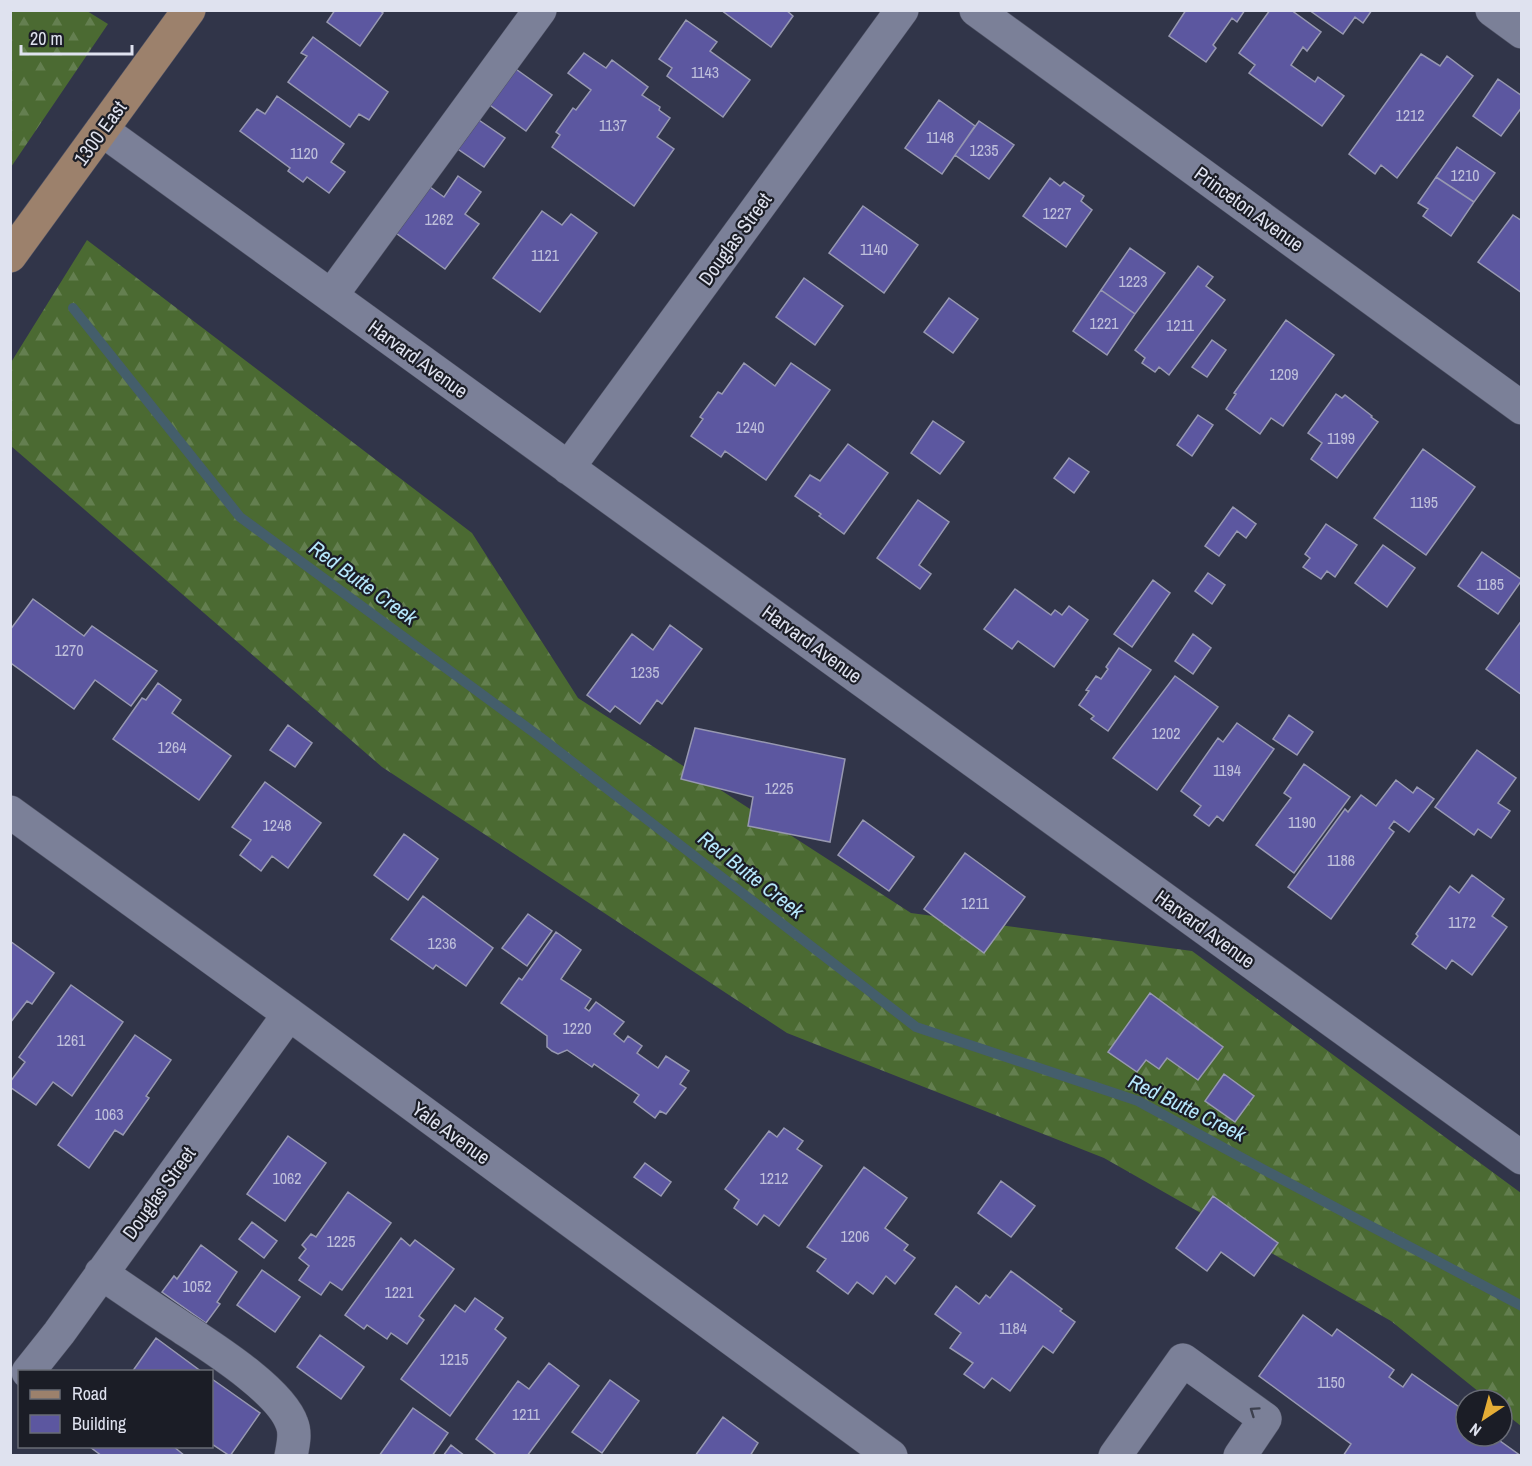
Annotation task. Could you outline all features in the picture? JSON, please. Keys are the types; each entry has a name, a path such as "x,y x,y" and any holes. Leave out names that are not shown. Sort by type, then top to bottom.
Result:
{"main road":[{"name":"1300 East","path":"10,256 189,10"}],"street":[{"path":"330,296 540,10"},
{"name":"Douglas Street","path":"568,468 902,10"},
{"name":"Princeton Avenue","path":"976,10 1521,408"},
{"path":"1492,10 1521,32"},
{"name":"Harvard Avenue","path":"102,130 1521,1158"},
{"name":"Yale Avenue","path":"10,812 891,1455"},
{"name":"Douglas Street","path":"29,1370 59,1334 289,1014"},
{"path":"101,1273 223,1355 272,1395 286,1412 292,1424 294,1439 291,1455"},
{"path":"1115,1455 1183,1360 1266,1419 1240,1455"}],"green space":[{"path":"11,10 87,11 108,24 11,167"},
{"path":"87,240 472,533 578,698 911,913 1192,951 1521,1193 1521,1426 1514,1420 1514,1388 1474,1388 1391,1321 1104,1158 787,1033 382,767 11,446 10,364"}],"building":[{"path":"335,10 379,10 383,13 360,46 327,22"},
{"path":"721,10 786,10 793,16 771,47"},
{"path":"1186,10 1245,10 1237,22 1232,18 1213,45 1216,48 1206,62 1169,36"},
{"path":"1270,10 1291,10 1321,32 1307,51 1303,47 1291,65 1315,82 1318,77 1344,96 1322,126 1249,73 1255,65 1239,53"},
{"path":"1309,10 1372,10 1363,23 1355,17 1343,34"},
{"path":"686,20 717,42 710,51 750,80 723,117 667,76 672,68 659,59"},
{"path":"313,37 388,92 369,120 359,114 350,127 288,82 307,56 301,53"},
{"path":"584,53 606,68 612,60 648,87 642,95 660,107 659,110 670,118 657,137 674,149 634,206 552,147 560,135 556,132 573,108 576,110 591,90 568,73"},
{"path":"1421,54 1440,66 1447,56 1473,76 1397,178 1381,165 1375,174 1349,154"},
{"path":"513,67 552,95 526,131 487,103"},
{"path":"1498,79 1522,96 1522,107 1501,136 1473,116"},
{"path":"277,96 344,144 331,162 345,172 329,193 307,177 303,182 288,171 290,168 240,131 257,109 265,114"},
{"path":"939,100 975,126 942,174 905,148"},
{"path":"470,114 505,138 484,167 449,143"},
{"path":"979,121 1014,145 989,179 955,155"},
{"path":"1457,147 1495,173 1474,202 1436,177"},
{"path":"458,176 481,192 465,214 479,224 445,269 396,233 430,187 444,197"},
{"path":"1436,177 1474,202 1451,236 1423,216 1428,209 1418,203"},
{"path":"1050,178 1060,186 1064,182 1084,196 1081,201 1092,210 1066,247 1023,216"},
{"path":"863,206 918,245 884,293 829,253"},
{"path":"542,211 562,225 571,214 597,233 540,312 493,278"},
{"path":"1513,215 1522,221 1522,293 1478,262"},
{"path":"1130,248 1165,273 1135,314 1101,290"},
{"path":"1198,266 1213,277 1206,286 1225,300 1169,375 1159,367 1155,372 1142,363 1145,358 1135,350"},
{"path":"804,278 843,306 815,345 776,317"},
{"path":"1101,290 1135,314 1107,355 1073,331"},
{"path":"949,298 978,319 953,353 924,332"},
{"path":"1286,320 1334,355 1283,426 1271,418 1260,434 1226,409 1236,394 1234,393"},
{"path":"1212,340 1226,350 1207,377 1192,367"},
{"path":"744,363 775,386 791,363 830,390 766,480 725,451 721,457 691,436 703,419 700,417 718,392 722,394"},
{"path":"1336,394 1342,398 1345,395 1378,422 1337,478 1311,459 1322,443 1308,433"},
{"path":"1198,415 1213,425 1192,456 1177,445"},
{"path":"933,421 964,442 940,474 911,453"},
{"path":"848,444 888,473 844,534 795,496 810,475 820,481"},
{"path":"1423,449 1475,487 1426,555 1374,518"},
{"path":"1069,458 1089,472 1074,493 1054,478"},
{"path":"918,500 949,522 919,565 931,574 920,589 877,558"},
{"path":"1233,507 1256,524 1246,538 1237,531 1219,556 1205,546"},
{"path":"1326,524 1357,545 1335,577 1327,571 1321,579 1303,567 1310,558 1305,554"},
{"path":"1383,545 1415,568 1387,607 1355,583"},
{"path":"1482,552 1522,580 1498,614 1458,586"},
{"path":"1208,573 1225,585 1212,604 1195,591"},
{"path":"1153,580 1170,593 1132,647 1114,634"},
{"path":"1015,589 1051,615 1055,610 1062,615 1069,606 1088,620 1054,667 1018,641 1012,649 984,629"},
{"path":"33,599 84,636 92,626 157,671 131,706 95,680 74,709 12,664 10,666 10,630"},
{"path":"1522,620 1522,695 1486,669"},
{"path":"670,625 702,649 662,704 657,700 640,724 615,706 610,712 587,695 632,634 653,650"},
{"path":"1193,634 1211,648 1193,674 1175,661"},
{"path":"1119,648 1151,670 1108,731 1091,719 1094,716 1079,705 1096,676 1101,679"},
{"path":"1175,676 1218,707 1157,790 1113,758"},
{"path":"158,683 181,700 172,713 231,756 199,800 113,739 142,698 146,700"},
{"path":"1289,715 1313,732 1297,755 1273,739"},
{"path":"1237,723 1274,749 1223,821 1217,816 1209,826 1194,815 1201,806 1181,791 1218,738 1223,742"},
{"path":"288,725 312,743 295,767 270,750"},
{"path":"695,728 845,759 830,842 748,826 753,797 681,779"},
{"path":"1477,750 1516,778 1498,803 1510,811 1491,838 1478,829 1474,835 1435,807"},
{"path":"1304,764 1350,797 1294,873 1256,845 1291,798 1284,793"},
{"path":"1396,780 1413,793 1417,787 1434,799 1409,832 1394,821 1389,828 1394,832 1331,919 1288,887 1345,809 1348,812 1361,795 1376,806"},
{"path":"265,782 321,823 288,868 272,856 261,871 240,855 251,840 232,827"},
{"path":"863,820 914,857 889,891 838,855"},
{"path":"404,834 438,859 408,900 374,875"},
{"path":"965,853 1025,897 984,953 924,909"},
{"path":"1472,875 1504,899 1492,916 1507,927 1472,975 1452,960 1446,969 1412,944 1418,936 1416,934 1450,886 1459,893"},
{"path":"423,896 493,948 466,986 436,965 433,969 391,939"},
{"path":"528,914 552,931 527,966 502,948"},
{"path":"556,932 581,950 561,979 591,999 585,1008 589,1011 596,1002 624,1022 614,1034 624,1042 628,1036 642,1046 637,1053 658,1068 666,1056 689,1071 680,1084 686,1088 666,1114 660,1111 655,1118 634,1102 639,1095 594,1064 592,1067 567,1050 558,1054 552,1051 547,1047 547,1036 501,1003 519,978 522,980"},
{"path":"10,941 54,973 32,1004 27,1001 10,1023"},
{"path":"71,985 123,1022 72,1096 53,1082 36,1105 10,1087 10,1082 25,1062 19,1057"},
{"path":"1150,993 1223,1047 1198,1080 1167,1058 1159,1069 1146,1060 1137,1072 1108,1052"},
{"path":"135,1035 171,1060 146,1096 149,1098 123,1135 115,1130 89,1168 58,1145"},
{"path":"1224,1074 1254,1096 1235,1122 1205,1101"},
{"path":"784,1128 803,1141 797,1149 822,1166 779,1226 764,1215 757,1225 734,1208 739,1200 725,1189 769,1131 777,1137"},
{"path":"288,1136 326,1163 285,1221 247,1194"},
{"path":"645,1163 671,1182 661,1196 634,1177"},
{"path":"864,1167 907,1198 885,1228 908,1245 904,1250 915,1258 895,1284 886,1276 873,1294 857,1282 848,1294 817,1271 826,1259 807,1247"},
{"path":"1001,1181 1035,1206 1011,1237 978,1213"},
{"path":"348,1192 391,1223 342,1290 330,1282 321,1295 299,1280 309,1266 299,1258 306,1249 302,1245 311,1234 316,1237"},
{"path":"1213,1196 1278,1243 1254,1276 1221,1252 1207,1271 1176,1248"},
{"path":"252,1222 277,1241 264,1258 239,1239"},
{"path":"401,1238 410,1246 415,1240 454,1269 419,1316 424,1320 407,1344 391,1333 387,1339 367,1325 364,1329 345,1315"},
{"path":"201,1245 237,1272 217,1302 220,1304 206,1323 162,1292 174,1276 177,1279"},
{"path":"262,1270 300,1297 275,1332 237,1305"},
{"path":"1011,1271 1062,1309 1060,1311 1075,1322 1053,1353 1043,1346 1010,1391 992,1378 984,1388 964,1374 973,1363 950,1348 961,1333 935,1314 956,1286 979,1304 986,1295 990,1298"},
{"path":"475,1298 503,1318 495,1329 506,1338 450,1416 401,1379 455,1305 465,1312"},
{"path":"1303,1315 1332,1336 1337,1329 1394,1370 1389,1377 1403,1387 1412,1374 1454,1403 1454,1448 1510,1448 1521,1456 1343,1456 1351,1444 1259,1376"},
{"path":"320,1335 364,1367 341,1399 297,1367"},
{"path":"156,1338 199,1370 133,1370"},
{"path":"549,1363 579,1386 527,1456 498,1456 476,1439 518,1381 529,1389"},
{"path":"213,1380 260,1413 230,1456 213,1445"},
{"path":"610,1380 639,1401 602,1453 572,1432"},
{"path":"413,1408 448,1433 432,1456 379,1456"},
{"path":"723,1417 758,1443 750,1456 695,1456"},
{"path":"451,1445 465,1456 443,1456"},
{"path":"91,1448 175,1448 185,1456 102,1456"}],"waterway":[{"name":"Red Butte Creek","path":"73,308 240,517 540,737 916,1027 1138,1101 1522,1306"}]}
